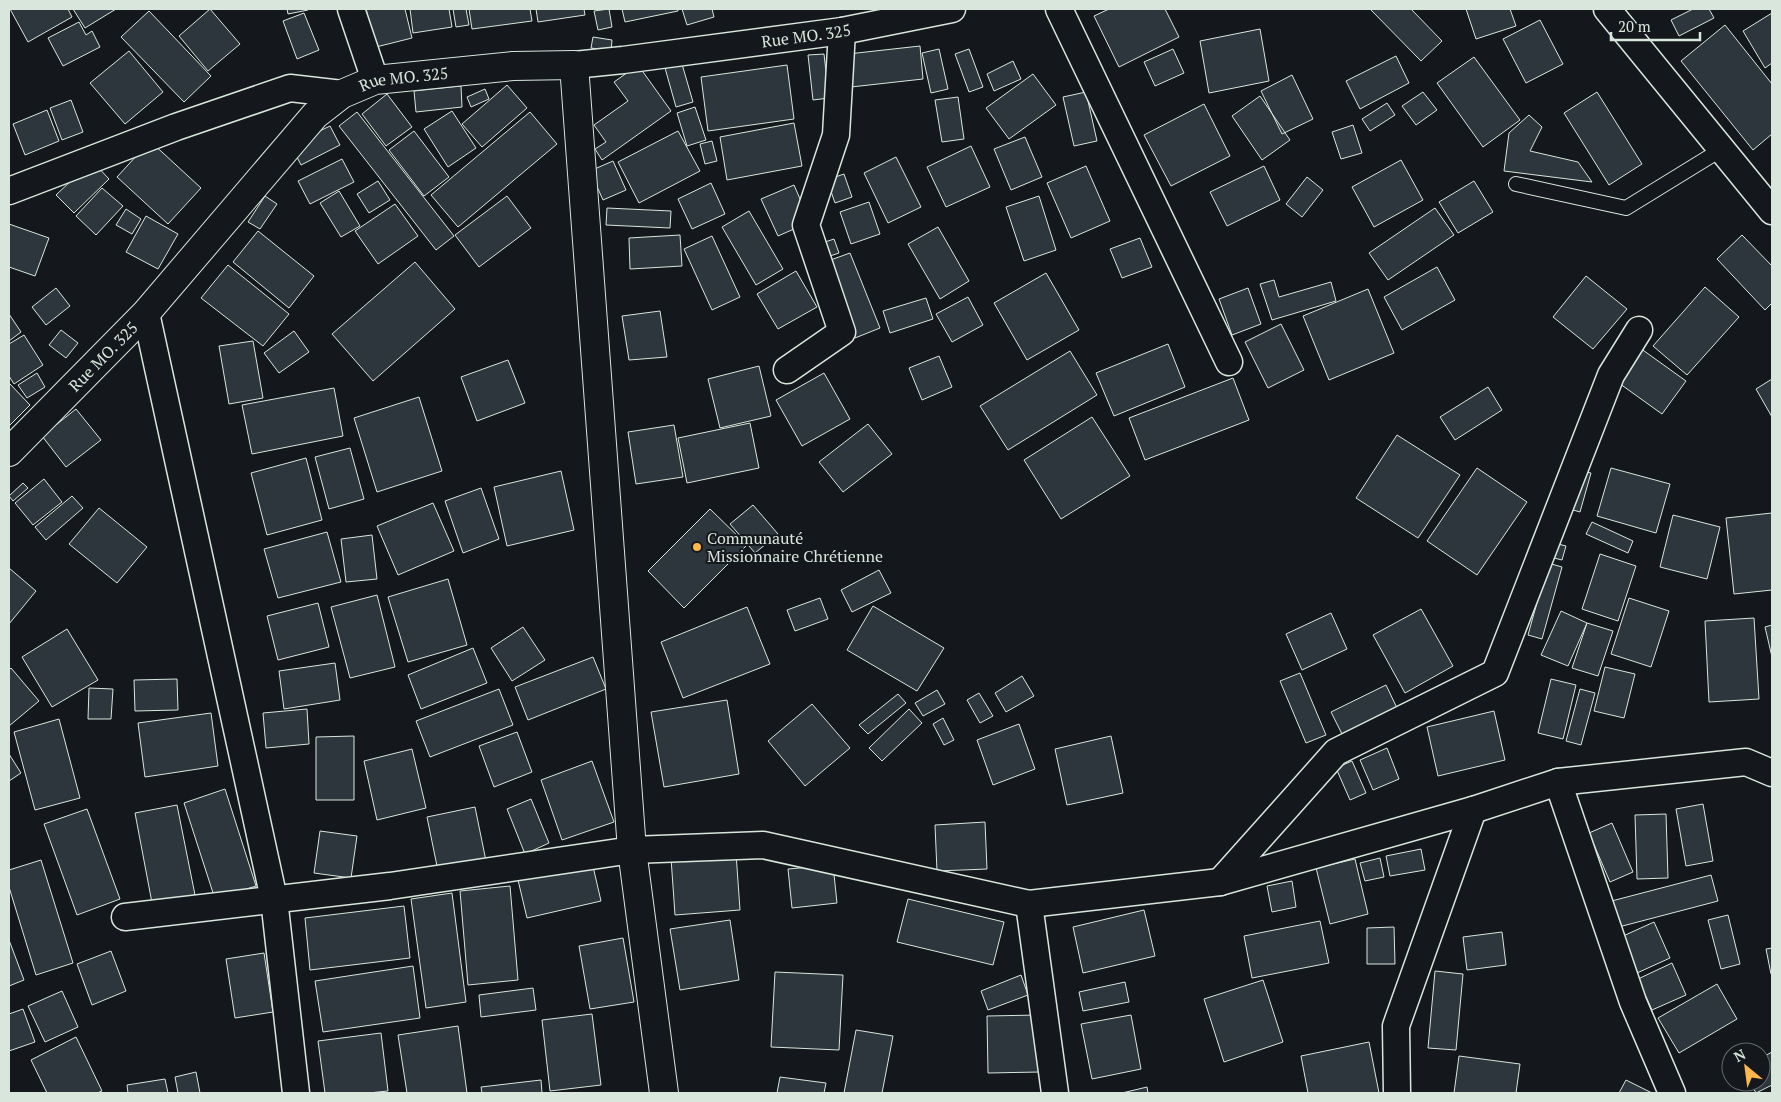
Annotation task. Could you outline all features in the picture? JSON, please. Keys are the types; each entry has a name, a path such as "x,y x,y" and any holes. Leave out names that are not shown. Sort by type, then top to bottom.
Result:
{"street":[{"path":"351,9 375,80"},
{"name":"Rue MO. 325","path":"9,452 146,313 314,115 342,94 375,80 513,66 574,65 623,60 842,31 952,9"},
{"path":"1059,9 1229,362"},
{"path":"1607,9 1772,211"},
{"path":"787,370 842,332 806,225 836,135 842,31"},
{"path":"574,65 632,850 664,1093"},
{"path":"9,191 176,127 290,88 342,94"},
{"path":"146,313 274,899 296,1093"},
{"path":"1220,882 1336,752 1495,673 1611,375 1639,330"},
{"path":"125,917 390,886 632,850 763,845 1029,904 1220,882 1473,810 1558,782 1746,762 1772,773"},
{"path":"1558,782 1633,1002 1672,1093"},
{"path":"1397,1093 1396,1026 1473,810"},
{"path":"1029,904 1055,1093"}],"lane":[{"path":"1516,184 1626,208 1722,149"}],"building":[{"path":"10,9 68,9 72,17 28,42"},
{"path":"73,9 116,9 85,28"},
{"path":"210,9 240,44 208,71 179,36"},
{"path":"287,9 307,9 308,10 288,14"},
{"path":"366,9 405,9 412,38 376,47"},
{"path":"410,9 449,9 452,27 413,33"},
{"path":"453,9 466,9 469,25 456,27"},
{"path":"469,9 530,9 532,21 472,29"},
{"path":"536,9 584,9 585,15 538,22"},
{"path":"609,9 612,27 598,30 594,11"},
{"path":"622,9 678,9 678,11 625,22"},
{"path":"682,9 712,9 714,17 687,25"},
{"path":"1109,9 1165,9 1179,37 1119,67 1094,16"},
{"path":"1370,9 1411,9 1442,41 1421,61"},
{"path":"1466,9 1510,9 1516,26 1476,39"},
{"path":"1693,9 1709,9 1714,18 1679,36 1671,20"},
{"path":"149,11 211,76 184,102 121,37"},
{"path":"304,13 319,50 297,59 283,21"},
{"path":"1772,13 1772,63 1765,68 1743,31"},
{"path":"1540,20 1563,64 1526,83 1503,39"},
{"path":"79,22 86,35 92,31 100,47 63,66 48,38"},
{"path":"1725,25 1772,84 1772,134 1753,150 1681,61"},
{"path":"1260,29 1269,81 1209,93 1200,41"},
{"path":"593,37 612,40 611,51 591,48"},
{"path":"920,46 923,79 851,87 848,54"},
{"path":"939,49 948,89 931,93 922,53"},
{"path":"969,49 983,87 969,92 955,54"},
{"path":"1173,49 1184,73 1155,86 1144,62"},
{"path":"129,51 163,92 125,124 90,83"},
{"path":"824,54 829,98 813,100 808,55"},
{"path":"1396,56 1409,83 1360,109 1346,81"},
{"path":"1474,57 1520,120 1483,147 1437,83"},
{"path":"1013,61 1021,79 994,91 987,74"},
{"path":"682,64 693,102 676,107 665,68"},
{"path":"638,65 671,111 602,160 595,149 606,142 594,125 628,101 614,82"},
{"path":"787,65 794,119 708,131 701,77"},
{"path":"1033,74 1056,105 1009,139 986,108"},
{"path":"1292,75 1313,119 1282,134 1261,91"},
{"path":"507,85 527,108 482,147 462,124"},
{"path":"461,86 462,107 416,112 414,91"},
{"path":"485,89 489,99 471,107 467,97"},
{"path":"1086,92 1097,141 1074,146 1063,97"},
{"path":"1423,92 1437,110 1416,125 1402,106"},
{"path":"1597,92 1642,164 1609,185 1564,113"},
{"path":"387,94 412,127 386,146 362,114"},
{"path":"1260,96 1290,140 1262,160 1232,116"},
{"path":"958,97 964,139 942,142 935,100"},
{"path":"71,100 83,132 62,140 50,108"},
{"path":"1387,103 1395,115 1370,131 1362,119"},
{"path":"1204,104 1230,156 1171,186 1144,135"},
{"path":"695,107 706,140 687,146 677,113"},
{"path":"47,110 59,141 25,155 13,124"},
{"path":"452,111 476,148 448,167 424,129"},
{"path":"357,112 454,236 436,250 339,126"},
{"path":"530,112 557,144 458,227 431,195"},
{"path":"1529,115 1542,127 1530,151 1578,162 1592,182 1504,171 1509,133"},
{"path":"794,123 802,166 727,180 720,137"},
{"path":"1353,125 1362,153 1341,159 1332,132"},
{"path":"330,126 340,145 301,165 291,145"},
{"path":"414,131 449,177 424,196 389,150"},
{"path":"678,131 700,171 639,203 618,162"},
{"path":"1025,137 1042,177 1011,190 994,149"},
{"path":"150,141 201,188 168,224 117,177"},
{"path":"712,141 717,161 705,164 700,144"},
{"path":"971,146 990,187 946,207 927,167"},
{"path":"896,157 921,207 888,223 864,173"},
{"path":"342,159 354,182 310,204 298,181"},
{"path":"1401,160 1423,200 1374,227 1352,187"},
{"path":"92,161 109,179 74,213 56,195"},
{"path":"613,161 626,190 603,200 590,171"},
{"path":"1086,166 1110,221 1071,238 1047,183"},
{"path":"1264,166 1280,200 1227,226 1210,192"},
{"path":"844,174 852,197 835,203 827,180"},
{"path":"1307,177 1323,190 1302,217 1286,204"},
{"path":"378,181 390,200 369,213 357,194"},
{"path":"1474,181 1493,212 1458,233 1439,202"},
{"path":"711,183 725,214 692,229 678,199"},
{"path":"794,185 810,222 778,236 761,199"},
{"path":"102,188 123,206 96,235 76,216"},
{"path":"339,191 360,226 341,237 320,203"},
{"path":"265,196 277,204 260,229 248,222"},
{"path":"507,196 531,228 479,267 455,235"},
{"path":"1039,196 1056,250 1024,261 1006,207"},
{"path":"869,202 880,234 851,244 840,212"},
{"path":"395,204 418,236 378,264 355,231"},
{"path":"607,208 671,211 670,228 606,225"},
{"path":"1435,208 1454,235 1388,280 1369,253"},
{"path":"126,209 141,219 132,234 116,225"},
{"path":"749,211 783,269 756,285 722,227"},
{"path":"146,216 178,234 158,269 126,252"},
{"path":"9,224 49,238 35,276 9,267"},
{"path":"938,227 969,281 940,299 908,244"},
{"path":"258,231 314,276 289,308 233,262"},
{"path":"680,235 682,266 630,269 629,238"},
{"path":"1742,235 1772,266 1772,303 1765,310 1717,259"},
{"path":"712,236 740,297 712,310 684,249"},
{"path":"1140,238 1152,267 1122,278 1110,249"},
{"path":"834,239 839,253 824,258 819,244"},
{"path":"850,253 880,328 855,338 825,262"},
{"path":"415,262 455,309 373,381 332,334"},
{"path":"228,265 289,314 263,346 201,298"},
{"path":"1437,267 1455,300 1402,330 1384,297"},
{"path":"796,271 817,307 778,329 757,294"},
{"path":"1046,273 1079,330 1027,360 994,303"},
{"path":"1586,276 1627,309 1593,349 1553,317"},
{"path":"1274,280 1279,297 1331,282 1336,301 1272,320 1260,284"},
{"path":"1705,287 1739,317 1687,375 1653,346"},
{"path":"56,288 70,306 46,325 32,307"},
{"path":"1248,288 1261,324 1232,335 1219,299"},
{"path":"1368,289 1394,353 1329,380 1303,316"},
{"path":"968,297 983,325 952,342 936,314"},
{"path":"926,298 933,319 890,333 883,311"},
{"path":"660,311 667,357 629,360 622,316"},
{"path":"9,314 21,332 9,341"},
{"path":"1281,324 1304,370 1268,388 1245,342"},
{"path":"61,330 78,343 66,358 49,345"},
{"path":"294,331 309,352 279,373 264,353"},
{"path":"24,335 43,365 14,384 9,376 9,344"},
{"path":"253,341 263,398 229,404 219,346"},
{"path":"1168,344 1185,387 1114,416 1096,373"},
{"path":"1640,348 1686,381 1662,414 1616,381"},
{"path":"1070,351 1097,395 1008,450 980,406"},
{"path":"939,356 952,387 922,400 909,368"},
{"path":"508,360 525,403 477,421 461,377"},
{"path":"759,366 771,416 720,428 708,379"},
{"path":"37,373 45,387 27,398 18,385"},
{"path":"824,373 850,419 802,446 776,400"},
{"path":"1233,378 1249,420 1145,460 1129,418"},
{"path":"1772,379 1772,417 1756,389"},
{"path":"9,385 30,405 9,426"},
{"path":"1488,387 1502,410 1455,440 1440,417"},
{"path":"334,388 343,436 252,454 242,405"},
{"path":"419,397 442,471 377,492 354,418"},
{"path":"76,409 101,440 66,467 42,436"},
{"path":"1092,417 1130,476 1061,519 1024,460"},
{"path":"750,423 759,468 687,483 678,438"},
{"path":"868,424 892,454 843,492 819,462"},
{"path":"674,425 683,477 636,484 628,432"},
{"path":"1397,435 1460,475 1418,538 1356,498"},
{"path":"350,448 364,499 329,509 315,457"},
{"path":"306,458 322,520 267,535 251,473"},
{"path":"1477,468 1527,502 1477,575 1427,541"},
{"path":"1611,468 1670,484 1656,533 1597,516"},
{"path":"1573,469 1591,473 1580,512 1563,507"},
{"path":"561,471 574,530 507,546 494,487"},
{"path":"44,479 62,502 33,525 15,503"},
{"path":"23,483 28,488 13,501 9,496"},
{"path":"481,488 499,539 463,553 445,501"},
{"path":"72,496 83,508 46,540 35,527"},
{"path":"433,503 454,551 398,575 377,526"},
{"path":"753,505 778,534 755,553 730,524"},
{"path":"99,508 147,547 117,583 69,544"},
{"path":"710,509 747,545 684,608 648,571"},
{"path":"1772,513 1772,590 1734,594 1726,518"},
{"path":"1673,515 1720,527 1707,579 1660,567"},
{"path":"1592,522 1633,541 1628,553 1586,534"},
{"path":"327,532 341,582 278,598 264,549"},
{"path":"372,535 377,579 346,582 341,539"},
{"path":"1542,540 1566,546 1562,560 1538,554"},
{"path":"1600,554 1636,566 1618,621 1582,609"},
{"path":"1548,563 1562,567 1542,639 1528,635"},
{"path":"9,568 36,591 9,624"},
{"path":"879,570 891,593 852,612 841,590"},
{"path":"448,579 467,645 408,662 388,597"},
{"path":"377,595 395,667 350,678 331,607"},
{"path":"820,598 828,619 795,631 787,610"},
{"path":"1629,598 1669,611 1651,667 1611,654"},
{"path":"318,603 329,647 278,660 267,616"},
{"path":"873,606 944,648 917,691 847,650"},
{"path":"747,607 770,664 683,698 661,642"},
{"path":"1421,609 1453,666 1405,693 1373,635"},
{"path":"1561,611 1587,623 1568,666 1541,655"},
{"path":"1331,613 1347,649 1302,670 1286,634"},
{"path":"1754,618 1759,699 1709,702 1705,621"},
{"path":"1587,623 1613,631 1598,676 1572,668"},
{"path":"1772,625 1772,657 1765,627"},
{"path":"523,627 545,660 512,681 491,648"},
{"path":"67,629 98,680 52,707 22,657"},
{"path":"473,648 487,683 421,709 408,675"},
{"path":"593,657 606,689 528,720 515,687"},
{"path":"335,663 340,700 284,709 279,671"},
{"path":"1605,667 1635,674 1624,718 1594,711"},
{"path":"11,668 39,701 9,726 9,670"},
{"path":"1300,673 1326,735 1306,743 1280,681"},
{"path":"1022,676 1034,696 1006,712 995,693"},
{"path":"177,679 178,710 135,711 134,680"},
{"path":"1551,679 1576,685 1563,739 1538,733"},
{"path":"1386,685 1397,708 1342,734 1331,712"},
{"path":"89,688 113,689 111,719 88,719"},
{"path":"499,689 513,725 430,757 416,721"},
{"path":"1580,689 1595,693 1581,745 1566,741"},
{"path":"937,690 945,704 923,716 915,703"},
{"path":"979,693 993,716 980,723 967,700"},
{"path":"898,694 906,703 868,734 859,725"},
{"path":"727,700 739,774 664,787 651,712"},
{"path":"812,704 850,748 805,786 768,741"},
{"path":"307,709 309,744 266,748 263,713"},
{"path":"909,709 922,723 882,761 869,748"},
{"path":"1494,711 1505,760 1438,776 1427,727"},
{"path":"211,713 218,766 145,777 138,723"},
{"path":"943,718 954,740 944,745 933,724"},
{"path":"59,719 80,798 35,810 14,732"},
{"path":"1019,724 1035,769 993,785 977,740"},
{"path":"517,732 532,772 494,787 479,746"},
{"path":"354,736 354,800 316,800 316,737"},
{"path":"1111,736 1123,793 1067,805 1055,749"},
{"path":"1387,748 1399,779 1373,790 1360,760"},
{"path":"412,749 426,808 377,820 364,761"},
{"path":"9,754 21,773 9,781"},
{"path":"592,761 614,822 562,840 541,780"},
{"path":"1352,761 1366,793 1350,800 1336,768"},
{"path":"225,789 256,886 215,899 184,803"},
{"path":"531,799 549,843 525,854 507,809"},
{"path":"1703,804 1713,861 1686,866 1676,809"},
{"path":"177,805 195,895 152,903 135,813"},
{"path":"475,807 486,861 438,871 427,817"},
{"path":"87,809 120,899 77,915 44,824"},
{"path":"1666,814 1668,878 1637,879 1635,815"},
{"path":"985,822 987,869 937,871 935,825"},
{"path":"1612,823 1633,872 1610,882 1589,833"},
{"path":"320,831 357,836 351,878 314,873"},
{"path":"1421,849 1425,870 1390,876 1386,856"},
{"path":"736,853 740,910 675,915 671,858"},
{"path":"1380,858 1384,877 1365,881 1360,863"},
{"path":"1355,859 1368,914 1330,924 1316,868"},
{"path":"41,860 73,963 36,975 9,887 9,870"},
{"path":"592,862 601,901 527,918 518,880"},
{"path":"833,865 837,903 792,908 788,869"},
{"path":"1711,875 1718,901 1611,929 1604,903"},
{"path":"1292,881 1296,907 1272,912 1267,886"},
{"path":"510,886 518,980 468,985 460,891"},
{"path":"452,893 466,1002 426,1008 411,899"},
{"path":"908,899 1004,922 993,965 897,942"},
{"path":"404,906 410,958 310,970 305,918"},
{"path":"1144,910 1155,956 1083,973 1073,927"},
{"path":"1728,915 1740,964 1721,969 1708,920"},
{"path":"730,920 739,980 680,990 670,929"},
{"path":"1320,921 1329,963 1252,978 1244,936"},
{"path":"1654,922 1670,958 1637,973 1621,937"},
{"path":"1394,927 1395,964 1367,964 1367,928"},
{"path":"1502,932 1506,965 1467,970 1463,937"},
{"path":"623,938 634,1002 590,1009 579,946"},
{"path":"9,940 24,980 9,986"},
{"path":"1772,948 1772,974 1771,974 1766,949"},
{"path":"111,951 126,991 92,1005 77,964"},
{"path":"264,953 273,1012 235,1018 226,959"},
{"path":"1672,963 1686,995 1652,1010 1638,979"},
{"path":"413,966 420,1018 323,1032 315,981"},
{"path":"1435,971 1463,974 1456,1050 1428,1048"},
{"path":"775,972 843,975 839,1050 771,1047"},
{"path":"1021,975 1028,995 988,1010 981,991"},
{"path":"1263,980 1283,1042 1224,1062 1204,999"},
{"path":"1125,982 1129,1002 1083,1011 1079,992"},
{"path":"1717,984 1737,1019 1679,1053 1658,1018"},
{"path":"533,988 536,1010 481,1017 479,995"},
{"path":"62,991 78,1027 45,1042 28,1006"},
{"path":"23,1009 35,1042 9,1051 9,1014"},
{"path":"592,1014 601,1085 550,1091 542,1020"},
{"path":"1039,1015 1040,1072 988,1073 987,1016"},
{"path":"1131,1015 1141,1069 1092,1079 1081,1024"},
{"path":"458,1026 467,1093 407,1093 398,1035"},
{"path":"856,1030 893,1036 882,1093 844,1093"},
{"path":"381,1033 388,1091 325,1093 318,1041"},
{"path":"76,1037 102,1091 97,1093 47,1093 31,1060"},
{"path":"1369,1042 1379,1093 1308,1093 1301,1056"},
{"path":"1772,1052 1771,1086 1771,1053"},
{"path":"1459,1056 1520,1064 1516,1093 1454,1093"},
{"path":"196,1072 200,1093 178,1093 175,1077"},
{"path":"780,1077 826,1083 824,1093 777,1093"},
{"path":"165,1079 168,1093 128,1093 127,1085"},
{"path":"541,1080 542,1093 482,1093 481,1087"},
{"path":"1626,1080 1652,1093 1619,1093"},
{"path":"1147,1087 1148,1093 1122,1093"}],"place":[{"name":"Communauté Missionnaire Chrétienne","path":"697,547"}]}
